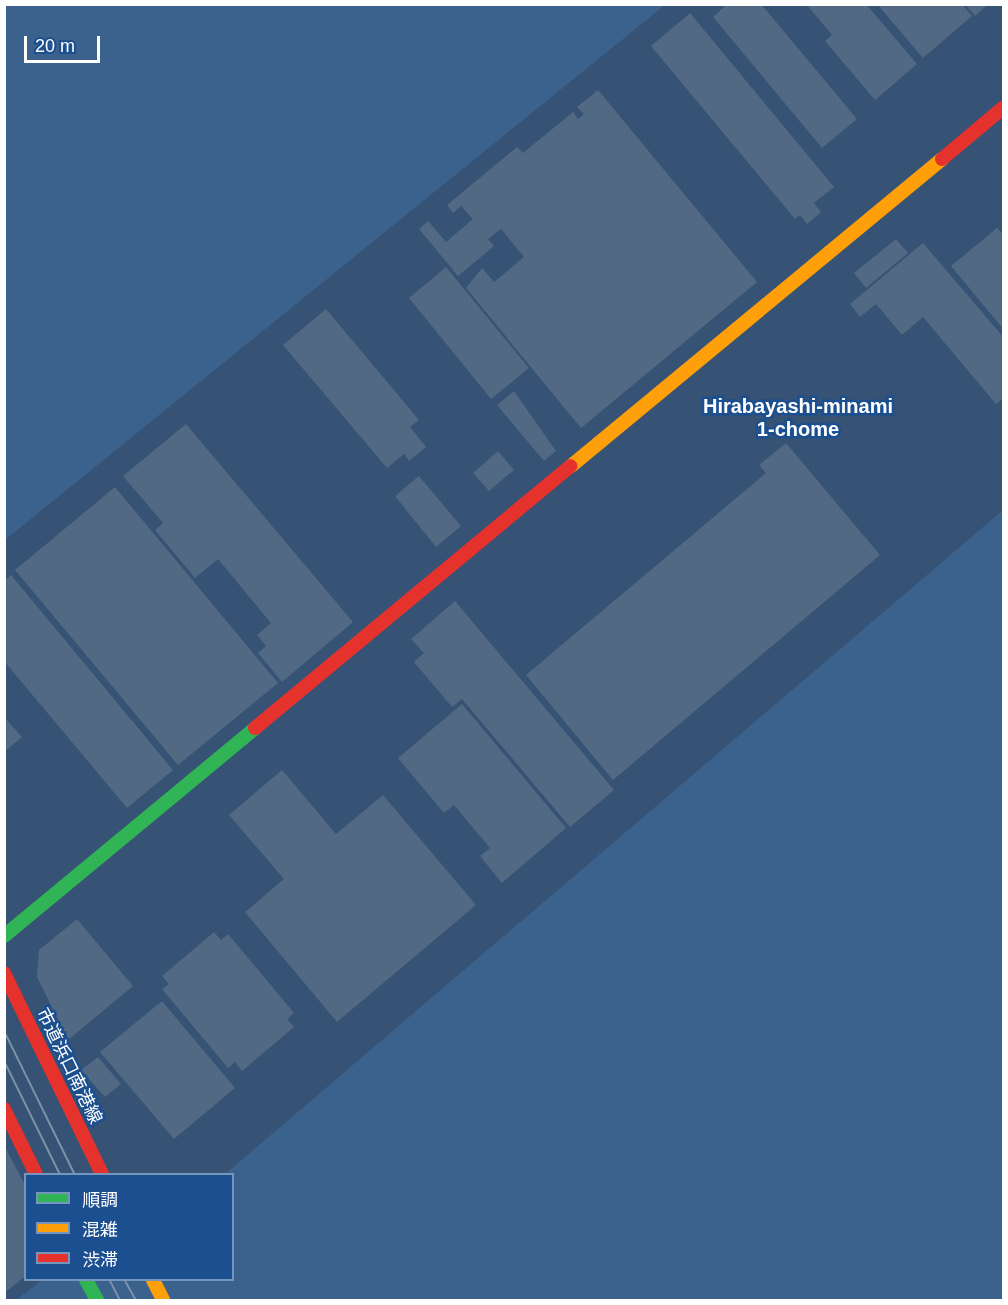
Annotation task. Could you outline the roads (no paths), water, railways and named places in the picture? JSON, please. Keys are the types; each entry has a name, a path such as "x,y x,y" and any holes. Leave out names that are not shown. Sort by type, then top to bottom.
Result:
{"street":[{"path":"4,936 1004,108"},
{"name":"市道浜口南港線","path":"4,973 102,1173"},
{"path":"4,1108 36,1173"},
{"path":"87,1281 97,1300"},
{"path":"154,1281 163,1300"}],"water":[{"path":"5,4 665,4 665,5 5,540"},
{"path":"1003,510 1003,1300 16,1300 41,1281 234,1281 234,1173 226,1173"}],"tram line":[{"path":"4,1030 75,1173"},
{"path":"4,1060 60,1173"},
{"path":"110,1281 120,1300"},
{"path":"126,1281 136,1300"}],"district":[{"name":"Hirabayashi-minami 1-chome","path":"798,418"}]}
